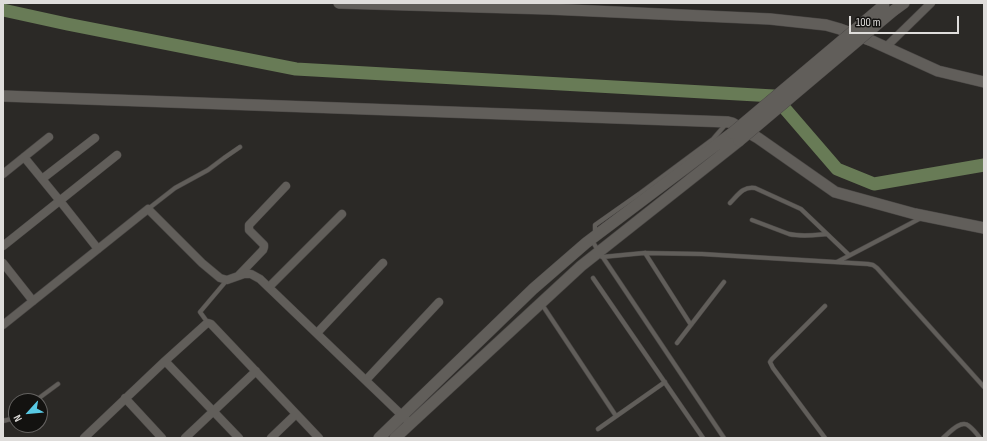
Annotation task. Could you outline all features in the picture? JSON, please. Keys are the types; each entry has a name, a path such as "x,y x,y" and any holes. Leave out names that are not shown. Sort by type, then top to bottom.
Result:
{"street":[{"path":"339,3 549,9 770,19 833,26 886,47 938,71 984,82"},
{"path":"379,438 407,420 581,266 600,254 887,6 904,3"},
{"path":"886,47 931,3"},
{"path":"3,96 728,122 758,138 835,192 926,216 984,228"},
{"path":"3,174 49,137"},
{"path":"395,438 407,420 534,289 593,238 735,137"},
{"path":"42,179 95,138"},
{"path":"3,246 117,155"},
{"path":"24,157 98,249"},
{"path":"239,276 263,250 264,247 264,245 249,230 249,224 286,186"},
{"path":"3,325 148,209 202,263 220,278 227,280 244,274 251,274 260,279 407,420"},
{"path":"269,287 342,214"},
{"path":"3,263 33,301"},
{"path":"317,333 383,263"},
{"path":"366,380 439,302"},
{"path":"84,438 125,398 208,323 211,324 319,438"},
{"path":"165,361 239,438"},
{"path":"185,438 256,371"},
{"path":"125,398 162,438"},
{"path":"271,438 296,414"}],"lane":[{"path":"724,438 600,254 593,238 595,225 713,139 728,122"},
{"path":"148,209 175,188 208,170 240,147"},
{"path":"730,203 745,189 750,187 755,188 801,209 849,255"},
{"path":"836,262 926,216"},
{"path":"752,220 794,235 827,234"},
{"path":"645,253 691,325"},
{"path":"600,254 702,254 873,265 984,387"},
{"path":"593,278 703,438"},
{"path":"208,323 200,312 227,280"},
{"path":"677,343 724,282"},
{"path":"541,303 616,416"},
{"path":"825,306 770,362 825,438"},
{"path":"598,429 665,382"},
{"path":"46,393 58,384"},
{"path":"943,438 958,425 966,424 970,426 980,438"}],"waterway":[{"path":"3,10 296,69 774,96 837,169 874,184 984,165"}]}
